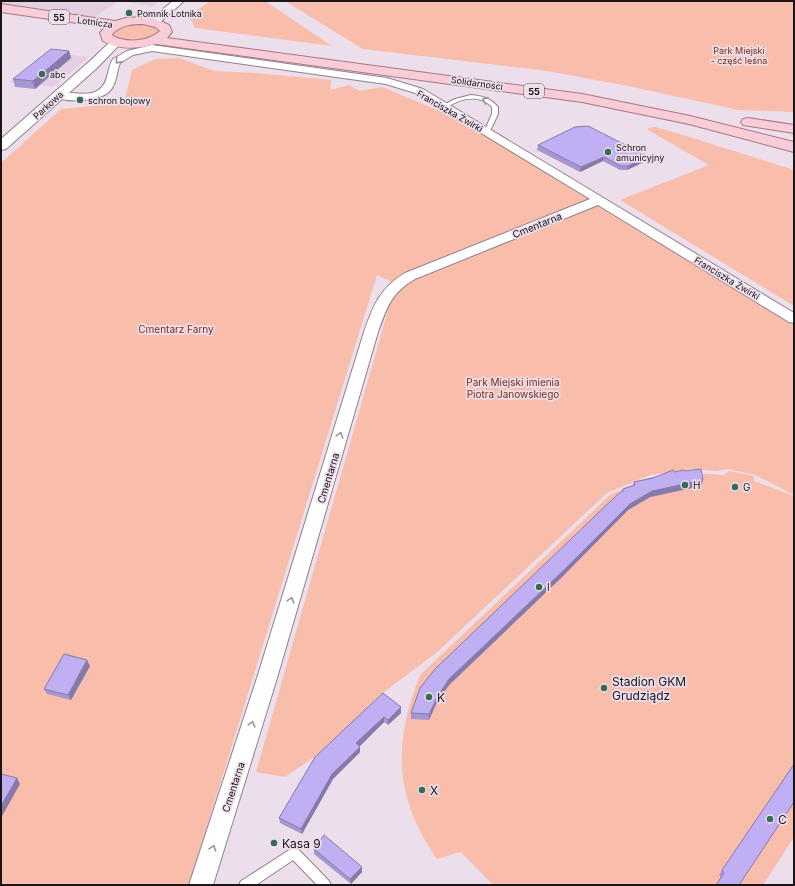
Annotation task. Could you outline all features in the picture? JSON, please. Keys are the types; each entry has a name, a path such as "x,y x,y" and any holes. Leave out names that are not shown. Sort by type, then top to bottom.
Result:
{"main road":[{"name":"Lotnicza","path":"1,8 117,25"},
{"name":"Lotnicza","path":"1,15 106,33"},
{"name":"55","path":"106,33 117,25 140,21 154,22"},
{"path":"154,22 165,28 161,36"},
{"path":"106,33 107,38 121,43"},
{"name":"55","path":"121,43 141,43 161,36"},
{"name":"Solidarności","path":"161,36 582,98 686,115 794,138"},
{"path":"686,115 794,129"},
{"path":"686,115 794,156"},
{"name":"Solidarności","path":"686,115 794,148"}],"street":[{"path":"140,21 167,1"},
{"path":"154,22 179,1"},
{"name":"Parkowa","path":"1,146 94,64 121,43"},
{"name":"Franciszka Żwirki","path":"58,95 86,97 104,91 110,81 116,61 130,53 152,48 209,54 387,81 418,92 445,106 794,319"},
{"name":"Cmentarna","path":"201,885 288,609 380,306 390,289 400,281 410,276 599,200"}],"lane":[{"path":"445,106 461,97 486,100 494,108 495,114 487,132"},
{"path":"245,885 294,853 325,885"}],"shaded area":[{"path":"1,1 119,1 95,17 1,3"},
{"path":"119,1 159,1 153,6"},
{"path":"47,52 89,57 53,87 10,82"}],"green space":[{"path":"210,1 265,1 332,46 195,28 189,16"},
{"name":"Park Miejski - część leśna","path":"285,1 794,1 794,112 738,110 628,86 547,71 363,49"},
{"path":"146,24 155,27 158,32 149,39 136,41 124,40 114,35 115,31 122,27"},
{"path":"179,58 214,71 256,73 331,80 330,90 349,85 359,91 382,87 454,117 794,323 794,495 755,475 728,469 717,471 693,469 650,475 607,493 436,653 380,695 326,749 285,777 256,772 389,307 400,286 377,275 189,885 1,885 1,163 61,109 124,103 132,70 155,59"},
{"path":"655,127 794,170 794,306 620,200 709,165 648,130 648,128"},
{"name":"Stadion GKM Grudziądz","path":"729,471 754,476 754,481 794,496 794,837 763,885 493,885 461,852 437,859 412,814 402,770 402,747 405,724 411,700 420,675 610,495 639,482 653,478 693,473 724,475"}],"building":[{"path":"51,49 69,51 33,81 13,79"},
{"path":"588,126 647,156 628,166 621,166 604,157 581,167 538,145 575,127"},
{"path":"701,469 703,480 652,491 630,504 564,570 449,679 429,714 411,713 420,688 435,669 617,495 623,491 623,489 635,485 634,482 653,478 673,470 674,472"},
{"path":"64,654 87,660 68,695 44,689"},
{"path":"383,693 401,707 388,720 384,717 356,743 360,747 332,774 301,829 279,818 315,757"},
{"path":"794,764 794,802 739,885 716,885 724,873 722,870"},
{"path":"1,774 17,778 1,806"},
{"path":"324,835 362,867 350,879 314,849"}],"place":[{"name":"Pomnik Lotnika","path":"129,13"},
{"name":"abc","path":"42,74"},
{"name":"schron bojowy","path":"80,100"},
{"name":"Schron amunicyjny","path":"608,152"},
{"name":"H","path":"685,485"},
{"name":"G","path":"735,487"},
{"name":"I","path":"539,587"},
{"name":"Stadion GKM Grudziądz","path":"604,688"},
{"name":"K","path":"429,697"},
{"name":"X","path":"422,790"},
{"name":"C","path":"770,819"},
{"name":"Kasa 9","path":"274,843"}],"park label":[{"name":"Cmentarz Farny","path":"176,329"},
{"name":"Park Miejski imienia Piotra Janowskiego","path":"513,388"}]}
